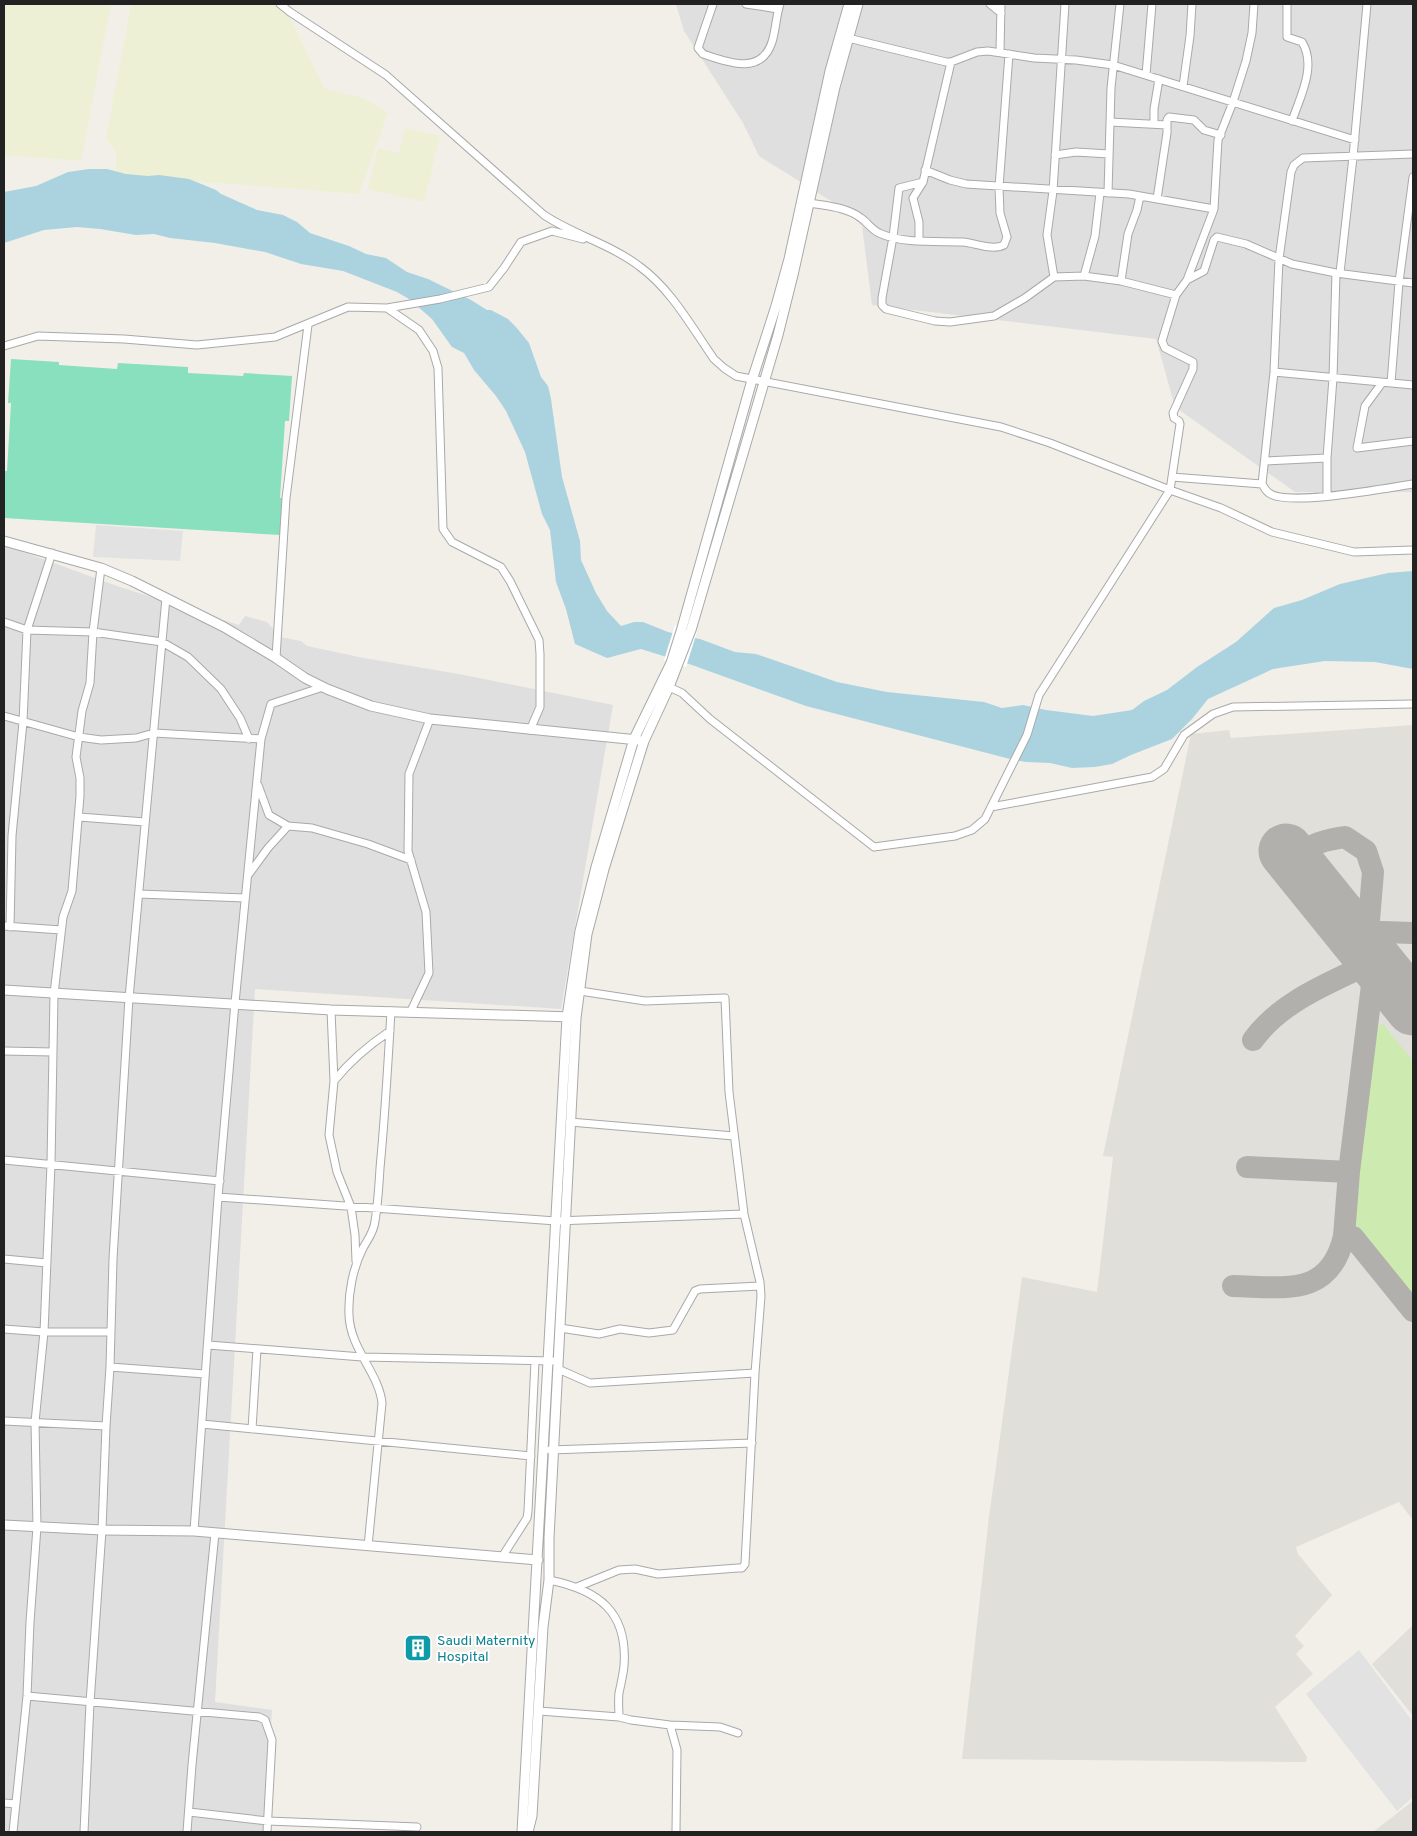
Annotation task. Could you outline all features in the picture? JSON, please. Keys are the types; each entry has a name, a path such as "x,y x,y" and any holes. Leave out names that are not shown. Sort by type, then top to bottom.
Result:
{"street":[{"path":"280,4 386,75 544,215 557,224 604,245 639,266 665,288 714,359 736,376 1001,427 1050,443 1221,508 1272,532 1354,552 1413,550"},
{"path":"713,4 698,48 699,51 703,54 736,64 752,63 760,60 767,52 772,42 779,6 746,4"},
{"path":"686,629 752,380 789,258 830,71 849,4"},
{"path":"527,1830 539,1627 549,1580 561,1221 572,1017 580,932 596,867 639,740 674,664 763,381 794,275 835,87 858,4"},
{"path":"990,4 1001,13"},
{"path":"1000,52 1001,4"},
{"path":"1054,277 1048,235 1053,191 1065,4"},
{"path":"1108,193 1113,65 1120,4"},
{"path":"1146,75 1152,4"},
{"path":"1183,86 1190,36 1192,4"},
{"path":"670,687 682,693 710,719 874,847 955,836 972,830 985,819 1026,735 1039,695 1170,490 1180,424 1172,413 1194,364 1165,348 1162,345 1162,341 1176,295 1187,280 1214,209 1217,149 1246,61 1252,32 1254,4"},
{"path":"1286,4 1287,37 1288,39 1302,42 1308,54 1307,74 1292,121"},
{"path":"1327,496 1327,458 1338,273 1355,140 1367,4"},
{"path":"848,38 946,62 951,62 977,52 1000,52 1034,58 1113,65 1355,140"},
{"path":"810,203 842,209 860,217 878,233 893,237 919,241 963,242 998,247 1004,245 1007,237 1000,213 999,186 1009,54"},
{"path":"919,241 919,222 913,198 923,182 951,62"},
{"path":"1154,124 1154,109 1159,79"},
{"path":"1157,199 1169,117 1190,119 1197,122 1204,130 1221,135"},
{"path":"1110,122 1167,125"},
{"path":"1055,155 1076,152 1109,154"},
{"path":"1413,154 1303,158 1294,165 1291,172 1279,259 1274,372 1262,484 1269,494 1286,498 1327,496 1413,484"},
{"path":"925,170 966,184 1140,196 1214,209"},
{"path":"1391,383 1399,282 1413,176"},
{"path":"923,182 899,188 893,237 882,298 882,305 886,309 935,321 950,322 994,316 1025,298 1054,277 1084,276 1121,281 1176,295"},
{"path":"1084,276 1095,236 1100,193"},
{"path":"1121,281 1128,234 1140,196"},
{"path":"4,346 38,336 124,339 197,345 274,337 308,325 348,307 387,308 440,299 489,287 521,242 552,231 604,245"},
{"path":"1187,280 1204,271 1214,240 1217,237 1246,244 1292,264 1338,273 1413,283"},
{"path":"387,308 419,330 433,351 438,368 443,529 452,542 501,567 539,640 540,707 530,730"},
{"path":"276,658 286,498 308,325"},
{"path":"1274,372 1413,386"},
{"path":"1382,384 1365,406 1357,448 1413,441"},
{"path":"1265,462 1327,458"},
{"path":"1172,477 1262,484"},
{"path":"4,541 101,568 132,581 224,627 305,678 371,706 430,720 639,740"},
{"path":"52,554 27,630 23,722 12,836 7,927 61,930"},
{"path":"13,1832 27,1696 37,1526 35,1422 44,1332 51,1164 54,994 63,916 72,891 79,817 80,781 76,757 82,711 90,683 93,632 101,568"},
{"path":"84,1832 110,1367 112,1259 129,998 166,598"},
{"path":"4,622 27,630 93,632 162,642 188,657 221,689 240,718 250,739"},
{"path":"527,1830 523,1815 539,1711 538,1560 546,1412 560,1328 561,1221 570,1122 572,1017 580,991 587,934 639,740 670,687 674,664"},
{"path":"194,1531 218,1197 261,739 270,704 323,687"},
{"path":"991,807 1152,777 1164,769 1184,735 1213,714 1233,707 1413,704"},
{"path":"4,716 78,737 114,740 136,738 154,733 261,739"},
{"path":"410,1013 429,973 426,912 408,850 409,774 430,720"},
{"path":"257,781 269,815 288,826 312,828 368,844 411,860"},
{"path":"79,817 145,822"},
{"path":"248,876 268,848 288,826"},
{"path":"139,894 245,898"},
{"path":"4,990 331,1010 572,1017"},
{"path":"577,1587 619,1570 635,1569 658,1574 742,1568 745,1564 761,1296 744,1214 734,1136 729,1092 725,998 645,1001 580,991"},
{"path":"331,1010 334,1081 329,1135 337,1172 351,1207 356,1234 356,1264 349,1295 349,1317 352,1337 381,1396 368,1546"},
{"path":"356,1264 374,1229 386,1108 391,1011"},
{"path":"334,1081 345,1067 376,1040 390,1031"},
{"path":"4,1051 53,1052"},
{"path":"570,1122 734,1136"},
{"path":"4,1160 220,1181"},
{"path":"218,1197 561,1221 744,1214"},
{"path":"4,1259 47,1264"},
{"path":"560,1328 600,1334 620,1329 648,1332 673,1330 695,1291 700,1289 760,1286"},
{"path":"4,1329 44,1332 110,1332"},
{"path":"208,1345 362,1357 535,1361 555,1364 590,1383 755,1373"},
{"path":"252,1429 257,1349"},
{"path":"502,1557 527,1518 534,1412 535,1361"},
{"path":"110,1367 205,1374"},
{"path":"534,1412 546,1412"},
{"path":"4,1421 106,1426"},
{"path":"202,1424 531,1456"},
{"path":"544,1450 752,1442"},
{"path":"530,1476 543,1475"},
{"path":"4,1525 102,1530 215,1532 538,1560"},
{"path":"187,1832 196,1713 215,1532"},
{"path":"549,1580 577,1587 606,1604 614,1614 621,1632 624,1657 619,1695 619,1717"},
{"path":"27,1696 196,1713 259,1717 265,1720 272,1740 267,1832"},
{"path":"539,1711 619,1717 670,1725 720,1727 738,1733"},
{"path":"670,1725 676,1750 676,1832"},
{"path":"4,1803 16,1804"},
{"path":"189,1812 328,1828 417,1827"}],"shaded area":[{"path":"676,4 1413,4 1413,492 1295,492 1175,407 1156,339 872,305 862,226 847,211 759,156 743,123 684,31"},
{"path":"96,525 183,531 180,561 93,557"},
{"path":"4,545 120,587 239,625 245,616 267,622 273,629 275,636 301,641 307,646 613,705 561,1009 255,989 215,1702 272,1710 264,1832 4,1832"},
{"path":"1413,725 1413,1520 1399,1502 1296,1547 1298,1554 1332,1595 1295,1636 1304,1646 1296,1654 1313,1674 1275,1707 1307,1757 1306,1762 962,1759 989,1517 1022,1277 1097,1292 1113,1157 1103,1156 1191,734 1229,730 1231,738"},
{"path":"1413,1625 1413,1716 1372,1664"},
{"path":"1359,1650 1413,1722 1413,1797 1397,1811 1306,1694"},
{"path":"1413,1801 1413,1832 1373,1832"}],"green space":[{"path":"4,4 111,4 81,161 4,155"},
{"path":"131,4 275,4 289,16 325,89 363,98 388,112 359,194 116,175 116,152 106,138"},
{"path":"405,128 440,136 424,202 368,189 378,148 399,153"},
{"path":"11,359 59,362 59,365 117,369 118,363 188,367 188,373 243,376 244,373 292,376 289,421 285,421 280,498 283,498 280,535 4,518 4,471 7,471 11,403 8,403"},
{"path":"1382,1023 1413,1061 1413,1302 1383,1267 1353,1221 1373,1038 1376,1029"}],"water":[{"path":"107,169 126,174 159,175 189,179 257,210 283,215 297,222 310,233 349,246 366,254 386,258 407,272 428,279 508,319 529,343 541,377 548,386 562,477 580,541 581,560 596,593 607,611 621,626 634,622 643,622 668,632 700,639 735,652 756,654 837,682 887,692 984,702 1002,708 1023,705 1093,716 1132,710 1144,701 1167,690 1197,667 1236,642 1274,608 1302,600 1340,584 1388,573 1413,571 1413,669 1375,662 1325,661 1273,669 1208,699 1172,739 1112,764 1072,768 1050,763 1010,759 806,706 692,665 641,649 607,658 575,644 566,609 556,582 550,530 542,514 525,452 506,411 474,370 464,353 452,347 432,319 409,299 397,292 343,271 301,264 265,252 215,243 170,238 154,234 136,235 77,227 44,230 4,243 4,192 36,186 68,172"}],"pier":[{"path":"675,625 697,632 686,667 664,660"}],"taxiway":[{"path":"1297,864 1311,847 1329,840 1345,837 1366,851 1373,872 1368,932 1375,961 1349,1172"},
{"path":"1351,931 1413,933"},
{"path":"1253,1040 1265,1026 1293,1003 1309,993 1375,961"},
{"path":"1247,1167 1349,1172 1344,1236"},
{"path":"1233,1286 1287,1287 1302,1285 1316,1279 1328,1270 1337,1256 1344,1236 1353,1237 1413,1311"}],"runway":[{"path":"1286,851 1413,1008"}],"place":[{"name":"Saudi Maternity Hospital","path":"418,1648"}]}
